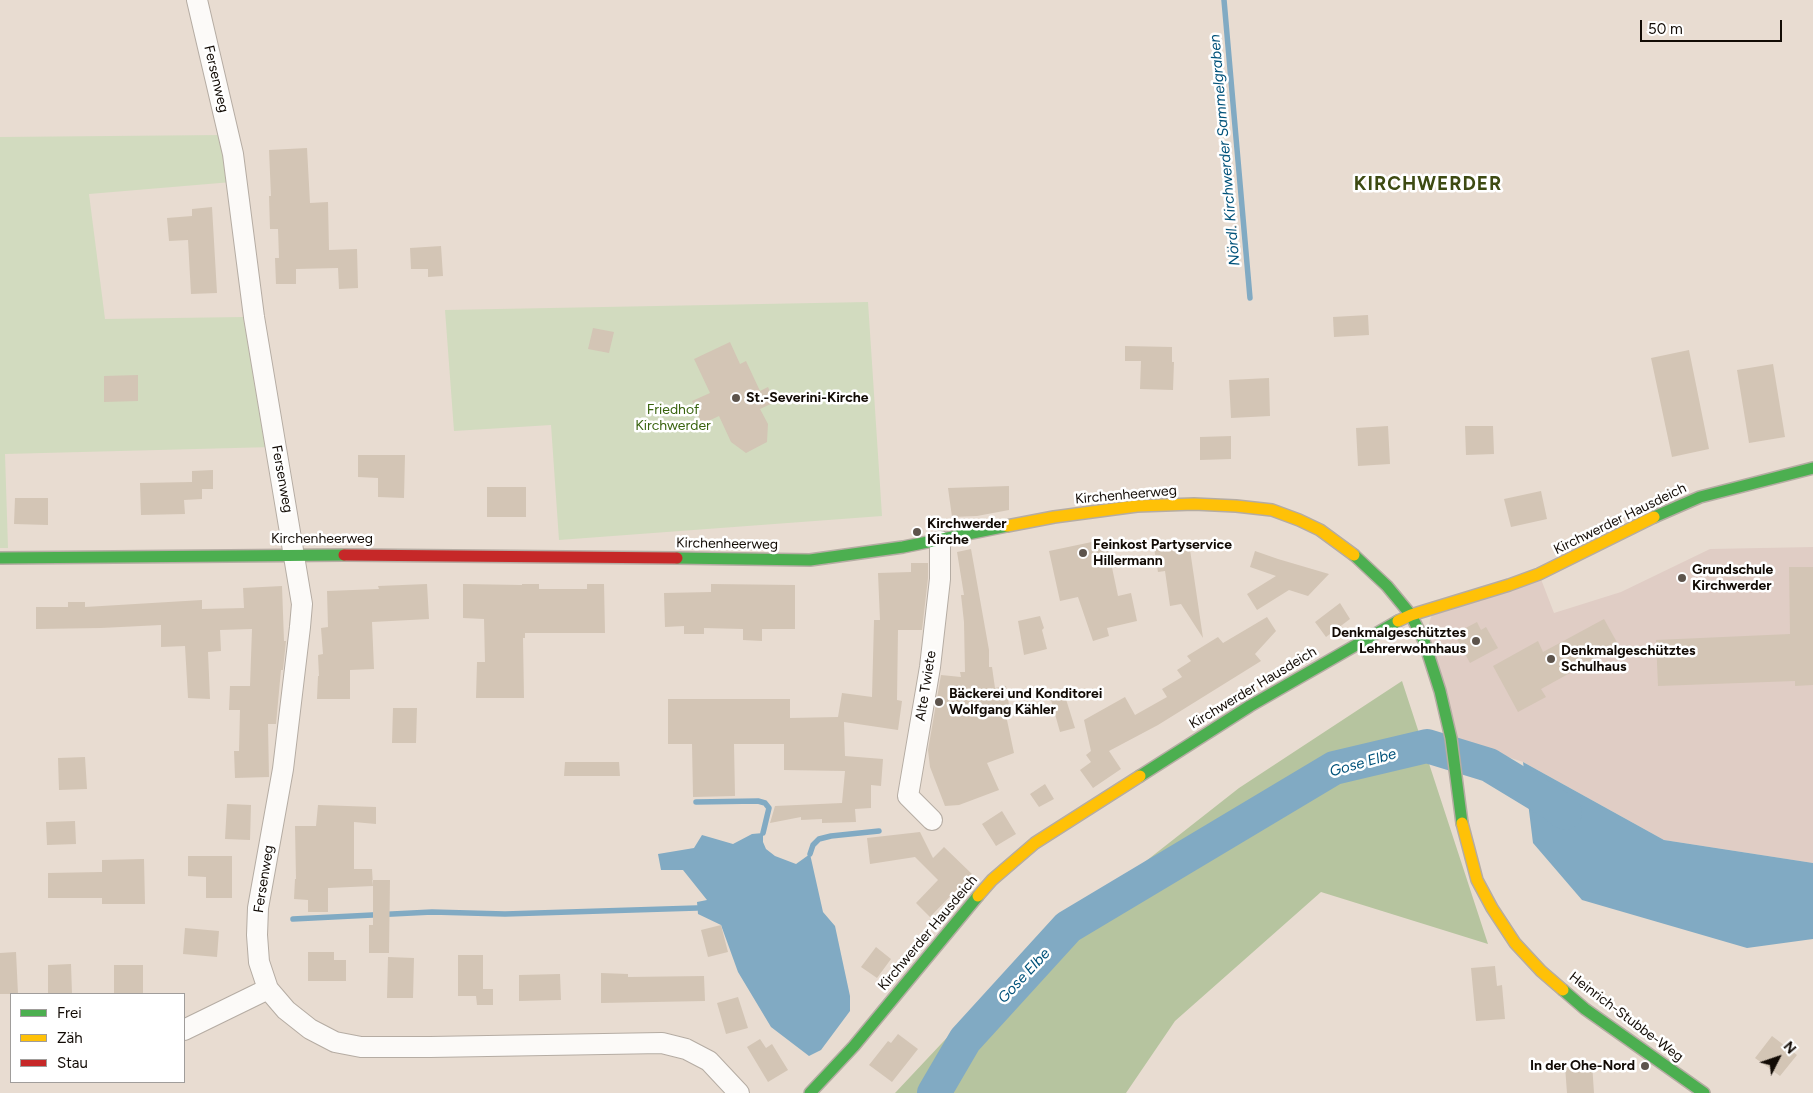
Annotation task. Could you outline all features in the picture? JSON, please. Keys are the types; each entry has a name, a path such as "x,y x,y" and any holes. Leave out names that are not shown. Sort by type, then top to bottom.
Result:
{"main road":[{"name":"Kirchwerder Hausdeich","path":"810,1093 854,1046 992,880 1035,843 1256,702 1390,625 1411,616 1539,574 1684,503 1813,468"},
{"name":"Kirchenheerweg","path":"0,558 294,554 810,560 940,541 1054,517 1137,506 1194,504 1272,510 1313,526 1364,563 1387,586 1411,616"},
{"name":"Heinrich-Stubbe-Weg","path":"1411,616 1433,663 1451,738 1460,817 1477,880 1492,908 1515,943 1541,971 1585,1009 1704,1093"}],"street":[{"name":"Fersenweg","path":"198,0 233,154 254,317 302,604 283,769 258,908 259,962 268,989 286,1010 310,1029 336,1042 361,1047 662,1043 686,1049 709,1061 739,1093"},
{"name":"Alte Twiete","path":"932,820 908,796 930,667 940,580 940,541"},
{"path":"185,1030 268,989"}],"shaded area":[{"path":"1813,547 1813,863 1664,840 1523,762 1451,738 1424,641 1434,607 1539,574 1554,613 1621,592 1710,549"}],"green space":[{"path":"221,135 232,182 89,194 105,319 243,317 273,447 5,454 8,548 0,548 0,137"},
{"name":"Friedhof Kirchwerder","path":"868,302 882,516 559,540 551,425 454,431 445,310"},
{"path":"1402,681 1488,944 1321,892 1175,1021 1126,1093 895,1093 1020,960 1239,788"}],"water":[{"path":"1523,762 1664,840 1813,863 1813,939 1747,948 1582,900 1533,843"},
{"path":"763,833 763,842 766,849 775,856 796,864 810,854 823,912 835,926 850,996 850,1011 821,1050 809,1056 771,1027 738,972 721,925 698,914 697,902 707,900 683,870 661,870 658,854 694,848 702,835 733,844 752,834"}],"building":[{"path":"307,148 310,203 328,202 329,250 357,249 358,288 339,289 338,268 296,269 296,284 276,284 275,258 279,258 278,229 270,229 269,150"},
{"path":"212,207 217,293 191,294 188,240 169,241 167,218 192,216 192,209"},
{"path":"441,246 443,276 428,277 428,269 411,269 410,248"},
{"path":"1368,315 1369,335 1334,337 1333,317"},
{"path":"593,328 614,332 609,353 588,349"},
{"name":"St.-Severini-Kirche","path":"730,342 740,364 746,361 760,391 768,387 775,402 760,409 768,424 767,442 746,453 731,442 719,416 702,424 692,401 710,393 694,359"},
{"path":"1125,346 1172,347 1172,362 1174,362 1173,390 1140,389 1141,361 1125,361"},
{"path":"1689,350 1709,449 1672,457 1651,358"},
{"path":"1773,364 1785,437 1749,443 1737,370"},
{"path":"138,375 138,401 104,402 104,376"},
{"path":"1269,378 1270,416 1231,418 1229,380"},
{"path":"1388,426 1390,464 1358,466 1356,428"},
{"path":"1465,426 1493,426 1494,454 1466,455"},
{"path":"1231,436 1231,459 1200,460 1200,437"},
{"path":"358,455 405,455 404,498 378,497 378,478 358,477"},
{"path":"213,470 213,489 202,489 202,499 184,500 185,514 141,515 140,483 192,482 192,471"},
{"path":"1009,486 1009,510 977,516 952,517 948,488"},
{"path":"487,487 526,487 526,517 487,517"},
{"path":"1541,491 1547,519 1511,527 1504,499"},
{"path":"15,498 48,498 48,525 14,524"},
{"path":"1106,539 1118,596 1131,593 1137,621 1107,628 1109,636 1093,641 1078,597 1060,601 1049,551"},
{"path":"1189,543 1203,638 1181,604 1170,606 1165,571 1158,572 1154,548"},
{"path":"971,549 989,650 989,667 992,667 995,688 1006,686 1009,705 1004,706 1014,753 987,763 999,790 959,805 945,806 930,767 928,750 941,675 961,677 960,672 965,672 964,622 961,595 964,595 957,552"},
{"path":"1255,551 1329,574 1308,596 1289,590 1257,610 1247,594 1276,576 1250,567"},
{"path":"911,563 928,563 928,578 922,630 898,630 897,700 902,701 898,730 844,722 845,756 883,759 881,786 871,785 871,808 855,809 856,822 822,823 822,819 801,820 801,817 770,823 775,806 842,803 845,771 784,770 784,744 734,744 735,796 693,797 692,744 668,744 668,699 790,699 790,718 838,717 842,693 872,697 874,620 880,620 878,573 911,572"},
{"path":"1789,567 1813,567 1813,685 1795,686 1795,681 1658,686 1656,640 1790,634"},
{"path":"427,584 429,619 372,622 374,669 350,670 350,699 317,699 318,655 323,654 321,628 328,627 327,591 379,589 378,586"},
{"path":"463,584 539,584 539,589 587,589 587,584 604,584 605,633 525,633 525,638 523,638 524,698 476,698 477,662 485,662 484,619 463,618"},
{"path":"711,584 795,585 795,629 762,629 762,641 743,640 743,629 704,628 704,634 684,634 684,626 665,627 664,593 711,592"},
{"path":"282,586 284,641 286,641 276,724 268,724 269,777 235,778 234,751 239,751 240,710 229,710 230,686 250,686 252,629 220,630 221,651 208,652 210,699 188,698 185,646 161,647 161,625 36,629 36,607 68,607 68,602 85,602 85,607 202,600 202,609 244,608 243,588"},
{"path":"1340,603 1350,619 1326,637 1315,622"},
{"path":"1040,616 1047,649 1024,655 1018,621"},
{"path":"1267,617 1276,631 1255,654 1261,661 1158,725 1109,751 1121,769 1093,788 1080,770 1091,762 1086,755 1091,751 1084,720 1125,697 1135,715 1167,697 1162,689 1182,677 1177,670 1191,661 1187,656 1218,637 1223,643"},
{"name":"Denkmalgeschütztes Schulhaus","path":"1604,619 1619,646 1541,689 1546,697 1518,712 1493,666 1538,641 1543,652"},
{"name":"Denkmalgeschütztes Lehrerwohnhaus","path":"1477,622 1481,630 1486,627 1498,648 1470,663 1454,634"},
{"path":"1065,696 1075,728 1060,732 1051,700"},
{"path":"393,708 417,708 416,743 392,743"},
{"path":"85,757 87,789 59,790 58,758"},
{"path":"565,762 619,762 620,776 564,776"},
{"path":"1045,784 1054,799 1039,807 1030,794"},
{"path":"227,804 251,805 250,840 225,839"},
{"path":"318,805 376,807 376,824 354,822 354,869 372,869 373,880 390,880 389,953 369,953 369,925 373,925 373,886 328,888 328,912 308,912 308,900 294,899 296,879 295,826 316,826"},
{"path":"1002,811 1016,834 996,846 982,824"},
{"path":"75,821 76,844 47,845 46,822"},
{"path":"920,832 933,858 944,847 972,874 930,917 916,903 938,880 915,857 870,864 867,838"},
{"path":"188,856 232,856 232,898 206,898 206,877 188,876"},
{"path":"144,859 145,904 102,904 102,898 48,898 48,873 102,872 102,860"},
{"path":"721,925 728,952 708,957 701,930"},
{"path":"185,928 219,931 217,957 183,954"},
{"path":"876,947 891,959 877,978 861,967"},
{"path":"16,952 18,993 0,994 0,953"},
{"path":"308,952 334,952 334,960 346,960 346,981 308,981"},
{"path":"458,955 483,955 483,989 493,989 493,1005 477,1005 476,996 458,996"},
{"path":"388,957 414,958 413,998 387,998"},
{"path":"71,964 72,993 48,993 48,965"},
{"path":"114,965 143,965 143,993 114,993"},
{"path":"1495,966 1497,986 1502,985 1505,1019 1476,1021 1471,968"},
{"path":"601,973 628,974 628,977 704,976 705,1001 601,1003"},
{"path":"560,974 561,1000 519,1001 519,975"},
{"path":"738,997 748,1028 726,1034 717,1003"},
{"path":"898,1034 918,1049 892,1082 869,1065 888,1041 891,1043"},
{"path":"1772,1036 1797,1055 1780,1076 1755,1058"},
{"path":"760,1039 766,1048 772,1044 788,1070 768,1082 747,1047"},
{"path":"1592,1063 1594,1093 1567,1093 1565,1066"}],"waterway":[{"name":"Nördl. Kirchwerder Sammelgraben","path":"1224,0 1250,298"},
{"name":"Gose Elbe","path":"934,1093 965,1040 1068,927 1334,768 1427,746 1489,765 1565,813"},
{"path":"696,802 758,801 765,803 769,808 763,833"},
{"path":"810,854 813,845 819,839 879,831"},
{"path":"293,919 432,912 505,914 697,908"}],"traffic: fast":[{"path":"1654,517 1700,497 1813,468"},
{"path":"677,558 810,560 903,547 1007,526"},
{"path":"0,558 344,555"},
{"path":"1354,555 1387,586 1411,615 1424,641 1440,691 1451,738 1462,823"},
{"path":"1140,776 1250,706 1398,621"},
{"path":"810,1093 854,1046 978,896"},
{"path":"1563,990 1585,1009 1704,1093"}],"traffic: slow":[{"path":"1007,526 1054,517 1137,506 1194,504 1236,506 1272,510 1299,520 1320,530 1354,555"},
{"path":"1398,621 1411,615 1539,574 1654,517"},
{"path":"978,896 992,880 1035,843 1140,776"},
{"path":"1462,823 1477,880 1492,908 1515,943 1541,971 1563,990"}],"traffic: jam":[{"path":"344,555 677,558"}],"place":[{"name":"St.-Severini-Kirche","path":"736,398"},
{"name":"Kirchwerder Kirche","path":"917,532"},
{"name":"Feinkost Partyservice Hillermann","path":"1083,553"},
{"name":"Grundschule Kirchwerder","path":"1682,578"},
{"name":"Denkmalgeschütztes Lehrerwohnhaus","path":"1476,641"},
{"name":"Denkmalgeschütztes Schulhaus","path":"1551,659"},
{"name":"Bäckerei und Konditorei Wolfgang Kähler","path":"939,702"},
{"name":"In der Ohe-Nord","path":"1645,1066"}],"district":[{"name":"KIRCHWERDER","path":"1428,184"}]}
